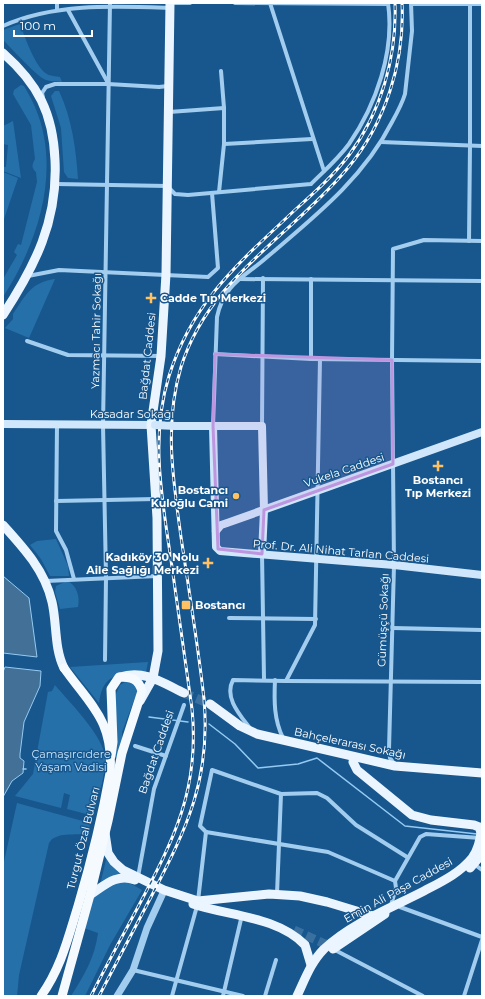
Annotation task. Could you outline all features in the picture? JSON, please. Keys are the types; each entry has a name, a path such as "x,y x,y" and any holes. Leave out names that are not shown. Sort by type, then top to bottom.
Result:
{"highway":[{"name":"Turgut Özal Bulvarı","path":"41,996 53,980 62,960 83,887 106,794 112,756 109,737 103,720 64,668"},
{"name":"Turgut Özal Bulvarı","path":"62,996 90,896 122,753 142,691 140,684 131,677 119,677"},
{"path":"112,756 113,742 111,689 119,677"}],"main road":[{"name":"Bağdat Caddesi","path":"137,707 153,678 158,651 158,576 153,425 161,356 166,274 170,5"},
{"path":"3,53 29,78 43,102 53,135 56,184 49,224 40,251 27,276 3,315"},
{"name":"Kasadar Sokağı","path":"3,424 57,426 103,424 262,426"},
{"path":"213,426 216,531"},
{"path":"262,426 264,510 262,554"},
{"name":"Vukela Caddesi","path":"216,531 221,525 482,432"},
{"path":"3,525 25,550 46,581 52,602 60,655 64,668"},
{"name":"Prof. Dr. Ali Nihat Tarlan Caddesi","path":"216,531 216,546 220,551 394,565 482,575"},
{"path":"119,677 133,674 153,678 184,693"},
{"name":"Bahçelerarası Sokağı","path":"210,704 252,732 284,741 395,766 482,773"},
{"path":"356,758 353,762 357,770 412,815 431,820 474,825 479,827 481,832"},
{"path":"442,770 482,768"},
{"path":"105,832 108,853 114,862 123,870 163,892"},
{"name":"Emin Ali Paşa Caddesi","path":"333,949 375,923 395,908 460,870 472,858 481,832"},
{"name":"Emin Ali Paşa Caddesi","path":"311,965 332,942 373,916 440,888 478,867 482,854"},
{"path":"90,896 110,881 126,877 163,892 294,930"},
{"path":"198,903 277,894 300,896 327,902 373,916"},
{"path":"342,940 384,915"},
{"path":"259,920 302,941 308,949 311,965 297,996"},
{"path":"303,996 316,966 333,949"}],"street":[{"path":"57,3 57,10"},
{"path":"3,26 20,18 57,10 110,5 170,5 190,3"},
{"path":"56,184 167,186 175,194 188,195 311,184 324,172 349,143 374,98 387,46 389,19 388,4 235,3"},
{"path":"270,3 312,139 324,172"},
{"path":"470,3 469,241 482,241"},
{"path":"213,426 216,317 220,302 238,279 265,259 344,190 360,173 381,142 399,109 405,94 412,31 411,4 482,4"},
{"name":"Yazmacı Tahir Sokağı","path":"105,660 106,577 103,424 106,355 110,5"},
{"path":"68,10 108,84"},
{"path":"220,192 224,144 224,108 221,71"},
{"path":"43,102 42,94 49,85 108,84 159,87 169,86"},
{"path":"168,112 224,108"},
{"path":"224,144 312,139"},
{"path":"381,142 482,146"},
{"path":"27,276 59,270 208,277 218,268 212,193"},
{"name":"Gümüşçü Sokağı","path":"395,766 390,758 389,749 394,565 392,360 393,249 424,240 469,241"},
{"path":"238,279 263,278 393,281 482,281"},
{"path":"262,426 263,278"},
{"path":"311,279 311,359"},
{"path":"27,341 68,355 161,356"},
{"path":"216,354 311,359 482,361"},
{"path":"286,681 315,624 316,619 320,359"},
{"path":"57,426 56,531 66,550 74,579"},
{"path":"56,500 156,499"},
{"path":"262,554 264,679"},
{"path":"46,581 106,577 158,576"},
{"path":"229,618 316,619"},
{"path":"393,628 482,630"},
{"path":"252,732 229,695 229,687 233,680 390,680 482,682"},
{"name":"Bahçelerarası Sokağı","path":"275,680 275,714 278,729 284,741"},
{"name":"Bağdat Caddesi","path":"138,877 154,789 184,705"},
{"path":"135,746 166,756"},
{"path":"395,881 328,852 206,832 200,826 212,770 281,794 317,793 327,798 356,825 407,857"},
{"path":"277,894 281,794"},
{"path":"172,996 198,903 206,832"},
{"path":"481,832 426,834 420,837 407,857 395,881 395,908 482,937"},
{"path":"117,996 133,970 147,928 163,892"},
{"path":"224,994 242,915"},
{"path":"464,996 482,940"},
{"path":"333,949 422,996"},
{"path":"265,996 276,960"},
{"path":"133,970 224,994 243,996"}],"highlighted area":[{"path":"215,354 392,360 393,464 264,510 262,554 218,549 213,426"}],"green space":[{"path":"20,24 38,65 47,74 60,77 62,82 48,81 41,77 30,68 3,40 3,30"},
{"path":"21,85 24,86 34,104 43,131 46,156 46,181 36,230 16,276 3,297 3,279 17,255 14,252 18,244 21,245 37,182 36,172 32,166 35,159 31,125 13,94 14,90"},
{"path":"55,91 59,91 70,123 75,145 78,179 68,178 64,172 61,128 51,96"},
{"path":"13,121 21,178 3,171 3,167 6,167 8,145 3,144 3,126"},
{"path":"3,172 18,178 3,222"},
{"path":"55,279 29,338 5,328 13,319 13,314 25,296 34,287 40,283"},
{"path":"56,539 68,566 69,576 50,576 41,559 30,545 37,541"},
{"path":"67,581 73,585 77,592 79,599 78,607 60,609 55,592 56,586"},
{"path":"148,662 146,672 128,673 109,680 104,685 99,703 70,667"},
{"path":"129,680 139,687 122,732 122,741 116,763 116,694 120,685"},
{"name":"Çamaşırcıdere Yaşam Vadisi","path":"55,685 85,720 99,740 103,749 105,765 94,816 67,809 70,795 64,793 61,808 15,796 33,774 48,692 52,691"},
{"name":"Çamaşırcıdere Yaşam Vadisi","path":"17,803 90,823 89,828 85,833 60,836 52,839 49,843 19,975 17,996 3,996 3,866"},
{"path":"107,856 122,874 101,881"},
{"path":"124,880 142,890 110,945 85,996 71,996 88,966 97,942 98,933 84,928 93,897 115,881"}],"shaded area":[{"path":"3,576 29,598 37,657 3,653"},
{"path":"5,667 41,671 40,686 24,722 20,754 20,758 24,761 23,773 12,781 3,797 3,672"}],"waterway":[{"path":"149,717 188,722"},
{"path":"209,724 235,744 258,768 298,764 317,758 405,826 477,834"}],"tunnel":[{"path":"184,693 210,704"},
{"path":"294,930 325,944 334,944"}],"railway":[{"path":"91,996 163,859 182,812 192,764 192,709 161,491 159,445 160,422 163,399 169,376 179,349 191,325 205,303 256,246 331,176 349,155 360,138 370,121 385,83 393,43 395,3"},
{"path":"99,996 164,872 185,825 194,802 204,754 204,699 173,473 171,431 176,388 181,367 194,336 211,308 231,283 253,260 325,193 347,169 372,132 382,112 396,70 400,48 402,3"}],"place":[{"name":"Cadde Tıp Merkezi","path":"151,298"},
{"name":"Bostancı Tıp Merkezi","path":"438,466"},
{"name":"Bostancı Kuloğlu Cami","path":"236,496"},
{"name":"Kadıköy 30 Nolu Aile Sağlığı Merkezi","path":"208,563"},
{"name":"Bostancı","path":"186,605"}]}
